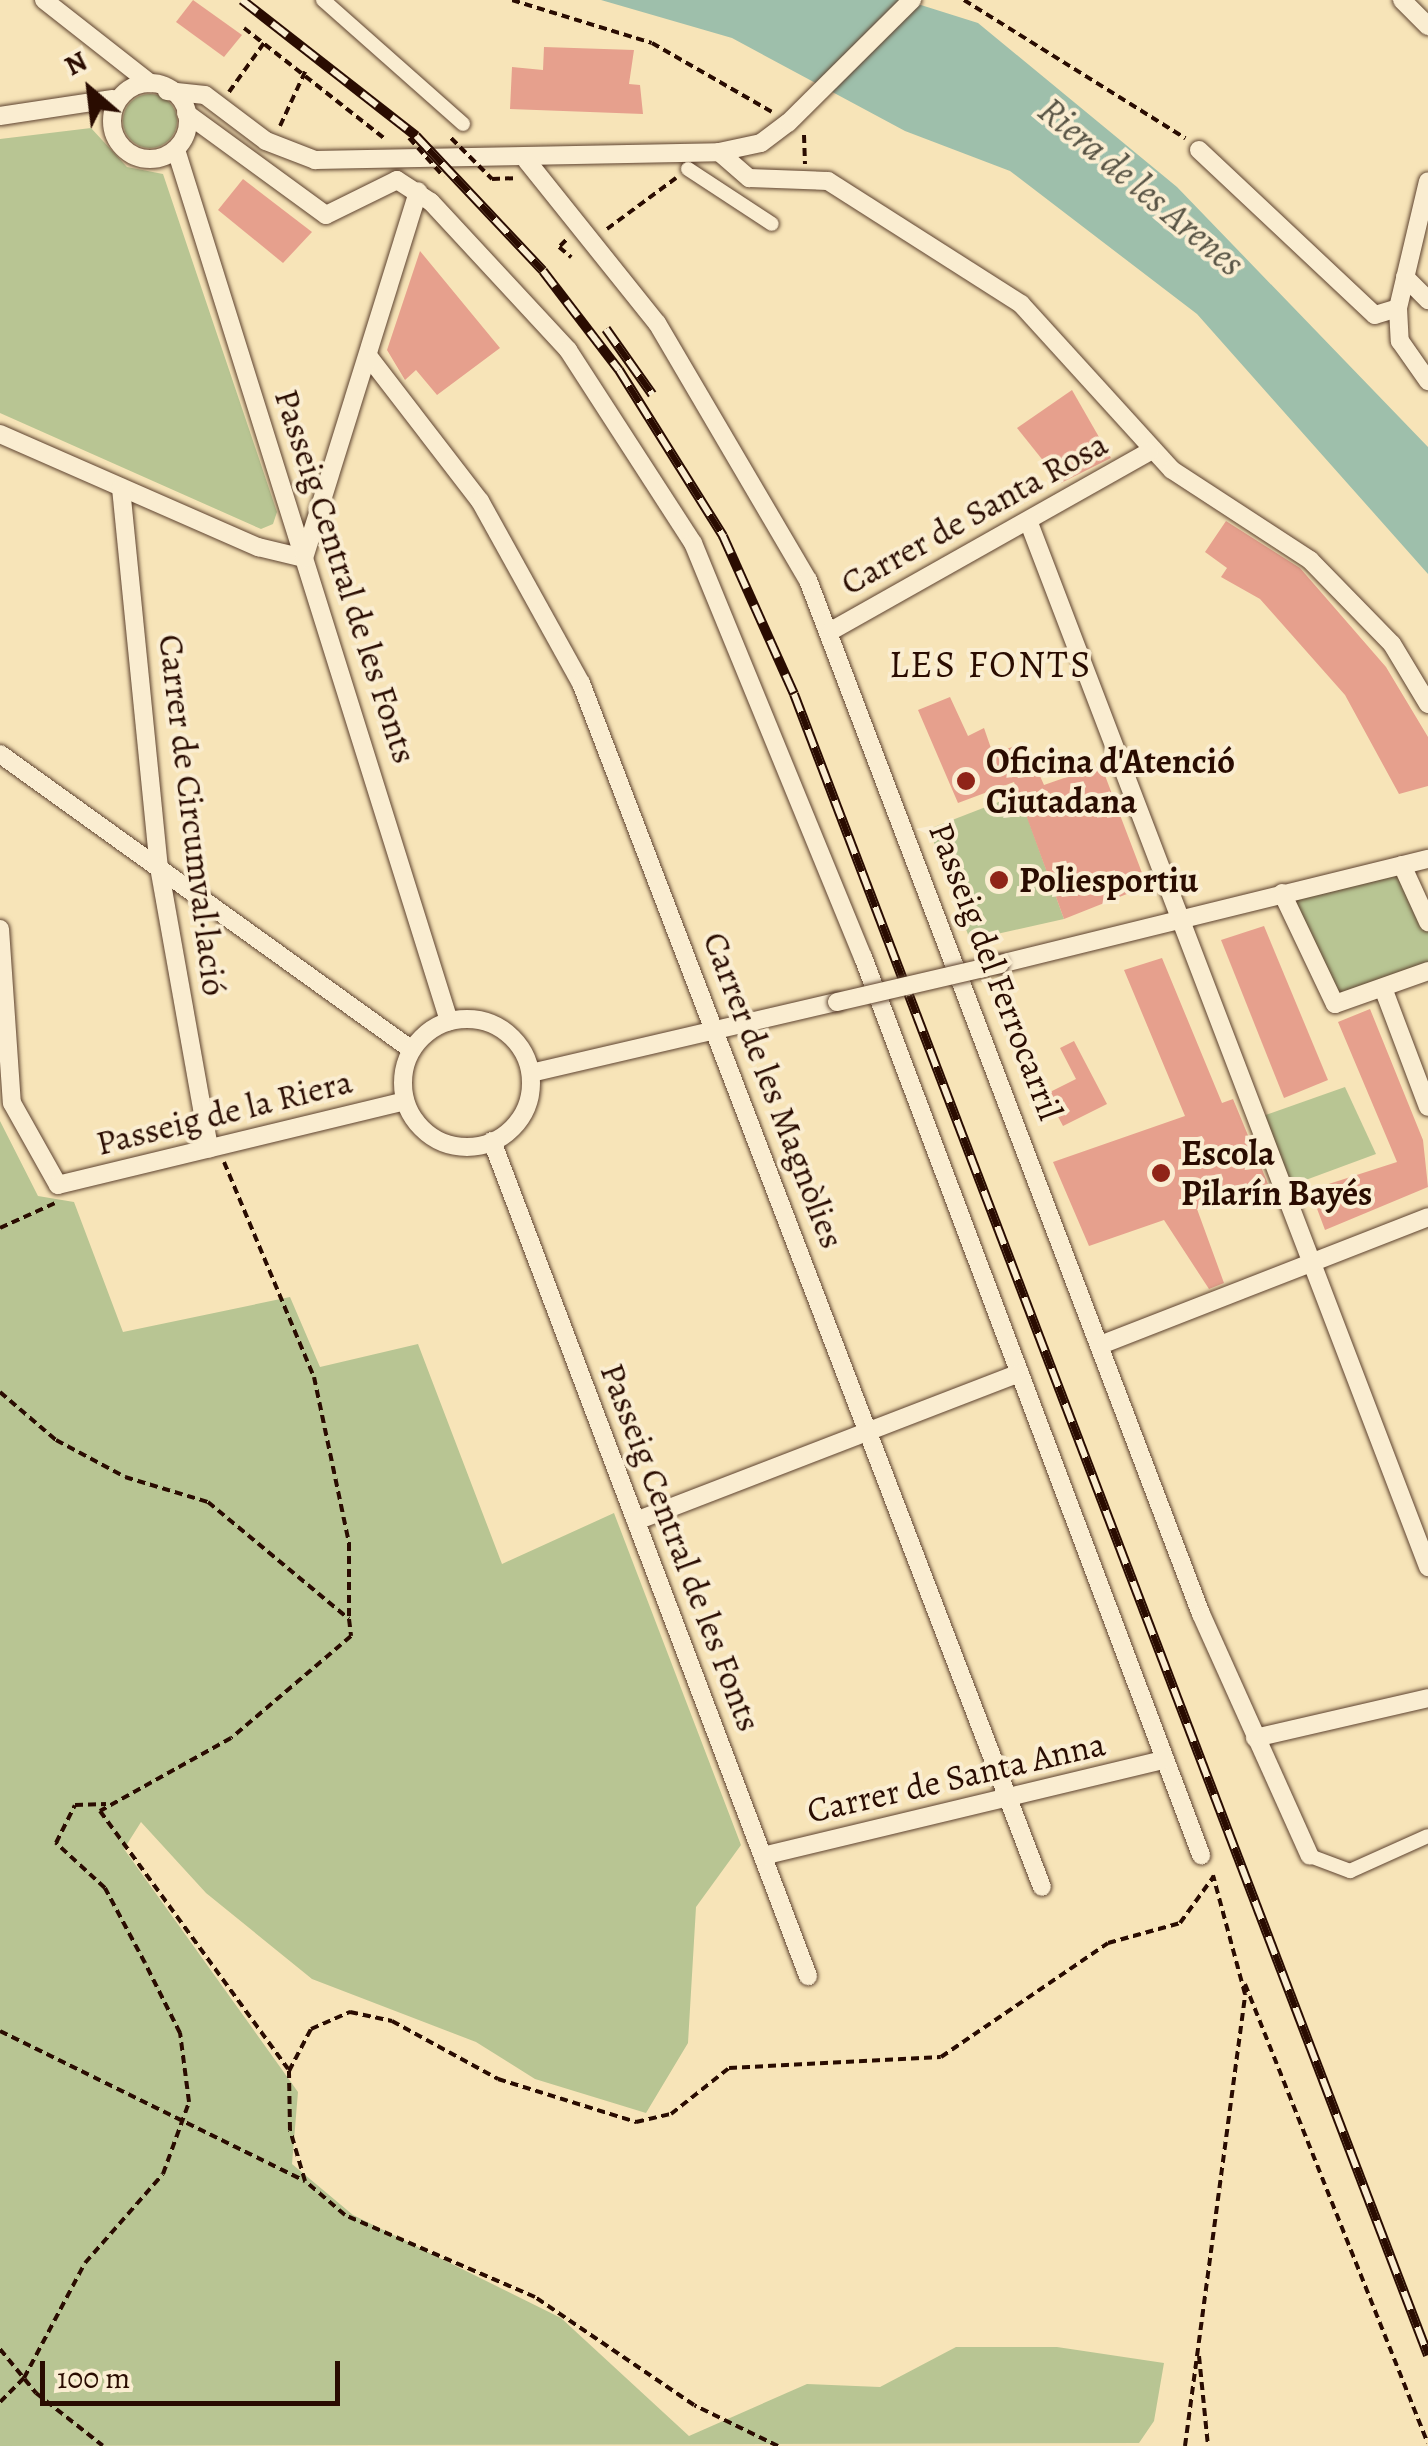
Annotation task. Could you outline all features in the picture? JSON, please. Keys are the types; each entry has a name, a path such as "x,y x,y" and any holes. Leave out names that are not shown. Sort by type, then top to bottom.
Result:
{"street":[{"path":"44,0 159,87 186,113 326,215 340,216 383,182 418,191 479,245 568,350 693,543 863,957 1017,1374 1202,1855"},
{"path":"323,0 462,124"},
{"path":"0,116 113,99 159,87 205,95 266,142 315,160 527,161 719,152 761,143 794,128 912,0"},
{"path":"1402,0 1428,26"},
{"path":"113,99 114,126 131,148 158,159 176,153 187,140 186,113"},
{"path":"1199,150 1363,308 1394,310"},
{"path":"719,152 749,178 804,176 842,189 1020,304 1150,451 1310,560 1392,644 1428,704"},
{"name":"Passeig Central de les Fonts","path":"176,153 449,1021"},
{"name":"Passeig del Ferrocarril","path":"527,161 657,323 727,428 830,631 1255,1738 1310,1856"},
{"path":"688,169 772,224"},
{"path":"1428,181 1394,310 1400,340 1428,380"},
{"path":"0,434 122,488 304,558 418,191"},
{"path":"1405,277 1428,300"},
{"name":"Carrer de les Magnòlies","path":"369,357 480,502 538,598 612,757 1042,1887"},
{"name":"Carrer de Santa Rosa","path":"830,631 1029,523 1150,451"},
{"name":"Carrer de Circumval·lació","path":"122,488 160,866 213,1148"},
{"path":"1029,523 1428,1566"},
{"path":"0,754 412,1050"},
{"path":"531,1073 1000,964 1428,858"},
{"path":"1402,864 1428,922"},
{"path":"1282,893 1329,1001 1384,988 1428,971"},
{"path":"0,929 6,1097 58,1185"},
{"path":"1384,988 1428,1107"},
{"path":"449,1021 497,1025 521,1046 531,1073 520,1120 492,1141 444,1143 416,1124 406,1101 412,1050 449,1021"},
{"name":"Passeig de la Riera","path":"58,1185 406,1101"},
{"name":"Passeig Central de les Fonts","path":"492,1141 808,1976"},
{"path":"1103,1344 1428,1217"},
{"path":"636,1520 1017,1374"},
{"path":"1255,1738 1428,1698"},
{"name":"Carrer de Santa Anna","path":"763,1856 1164,1760"},
{"path":"1310,1856 1350,1870 1428,1836"}],"path":[{"path":"512,0 652,43 794,128 807,139 804,176"},
{"path":"964,0 1146,106 1199,150"},
{"path":"244,28 305,72 378,137 409,138 444,177"},
{"path":"234,85 264,43"},
{"path":"277,135 305,72"},
{"path":"451,138 492,178"},
{"path":"601,234 660,190"},
{"path":"0,2402 24,2378 47,2321 164,2174 184,2124 180,2033 105,1888 54,1833 76,1805 108,1804 230,1738 351,1636 348,1544 314,1377 213,1148"},
{"path":"0,1228 50,1210 58,1185"},
{"path":"0,1392 56,1440 108,1468 208,1502 349,1619"},
{"path":"108,1804 100,1820 125,1840 289,2071"},
{"path":"1202,1855 1214,1876 1244,1982 1428,2443"},
{"path":"305,2181 290,2130 289,2071 311,2029 350,2012 392,2021 498,2079 636,2122 671,2114 729,2068 941,2057 1108,1943 1180,1924 1214,1876"},
{"path":"1186,2446 1244,1982"},
{"path":"0,2032 305,2181 345,2215 535,2297 694,2405 778,2446"},
{"path":"0,2348 24,2378 104,2446"},
{"path":"1198,2349 1208,2446"}],"shaded area":[{"path":"150,94 169,102 177,121 169,140 150,148 131,140 123,121 131,102"},
{"path":"91,128 127,167 163,174 277,512 273,524 261,529 0,413 0,139"},
{"path":"1019,794 1064,919 970,940 929,829"},
{"path":"1402,865 1428,922 1428,971 1342,1004 1282,893"},
{"path":"1345,1087 1376,1154 1284,1188 1257,1118"},
{"path":"0,1121 38,1196 74,1202 123,1332 290,1297 320,1367 418,1344 502,1564 614,1513 741,1845 696,1907 688,2043 646,2113 535,2079 476,2042 312,1979 206,1893 141,1822 124,1849 298,2092 292,2164 353,2215 561,2318 689,2436 807,2384 880,2387 956,2347 1057,2347 1164,2363 1154,2421 1139,2443 0,2446"}],"water":[{"name":"Riera de les Arenes","path":"601,0 905,0 978,23 1177,187 1428,447 1428,574 1197,314 1010,171 905,131 732,38"}],"building":[{"path":"193,0 242,35 224,57 176,22"},
{"path":"544,47 634,50 629,84 640,85 643,114 510,109 512,67 543,70"},
{"path":"243,179 312,232 283,263 218,210"},
{"path":"420,251 500,348 437,395 416,370 405,380 387,350"},
{"path":"1072,390 1111,458 1061,483 1017,428"},
{"path":"1226,521 1300,568 1386,667 1428,737 1428,786 1399,794 1345,695 1260,599 1221,577 1227,568 1205,552"},
{"path":"950,697 968,736 984,728 993,754 1025,742 1044,785 1101,765 1147,886 1064,919 1014,782 958,803 918,710"},
{"path":"1264,926 1328,1080 1284,1098 1221,940"},
{"name":"Escola Pilarín Bayés","path":"1162,958 1222,1103 1233,1099 1268,1184 1197,1209 1224,1283 1209,1289 1164,1220 1089,1246 1053,1162 1185,1116 1124,970"},
{"path":"1370,1009 1423,1140 1428,1187 1325,1230 1310,1190 1397,1162 1338,1022"},
{"path":"1074,1041 1107,1104 1063,1126 1046,1094 1076,1079 1060,1048"}],"railway":[{"path":"242,0 416,136 543,271 619,370 723,536 794,694 1428,2355"},
{"path":"606,329 652,394"}],"place":[{"name":"Oficina d'Atenció Ciutadana","path":"966,781"},
{"name":"Poliesportiu","path":"999,880"},
{"name":"Escola Pilarín Bayés","path":"1161,1173"}],"district":[{"name":"LES FONTS","path":"991,665"}]}
